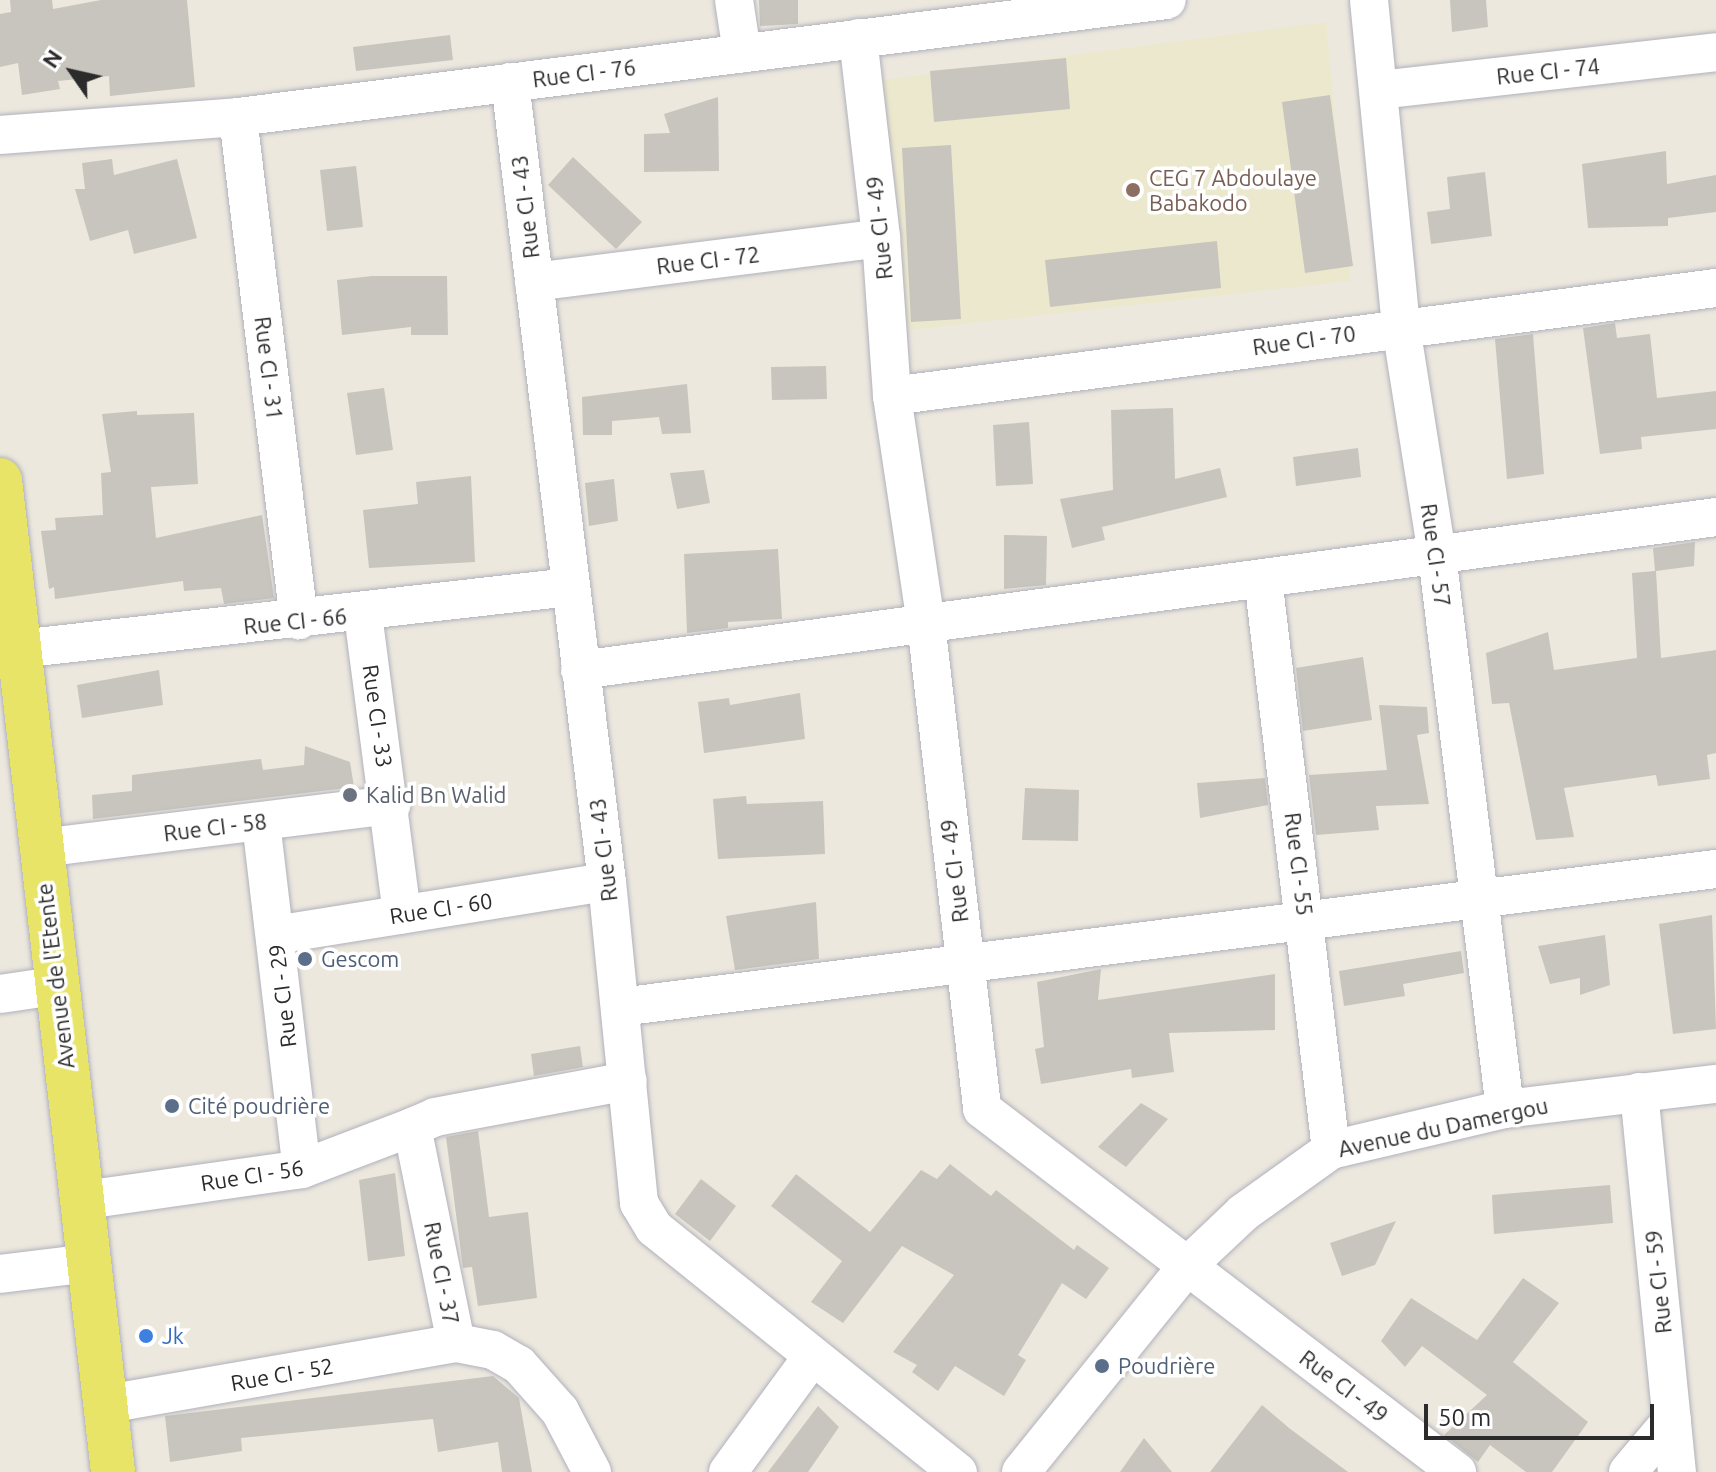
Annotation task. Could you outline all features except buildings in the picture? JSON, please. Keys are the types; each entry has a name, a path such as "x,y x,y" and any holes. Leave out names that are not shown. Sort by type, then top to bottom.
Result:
{"main road":[{"name":"Avenue de l'Etente","path":"0,480 19,649 12,726 40,848 55,986 85,1200 113,1472"}],"street":[{"path":"734,0 742,53"},
{"name":"Rue CI - 76","path":"0,135 238,117 1167,0"},
{"name":"Rue CI - 57","path":"1369,0 1401,327 1437,555 1505,1109"},
{"name":"Rue CI - 49","path":"858,38 881,238 892,396 926,623 982,1109 1457,1472"},
{"name":"Rue CI - 74","path":"1379,90 1716,52"},
{"name":"Rue CI - 43","path":"510,82 607,882 644,1216 811,1358 958,1472"},
{"name":"Rue CI - 31","path":"238,117 299,620"},
{"name":"Rue CI - 72","path":"534,282 881,238"},
{"name":"Rue CI - 70","path":"892,396 1716,288"},
{"path":"580,670 1716,517"},
{"name":"Rue CI - 55","path":"1263,578 1307,921 1331,1150"},
{"name":"Rue CI - 66","path":"19,649 363,614 570,587"},
{"name":"Rue CI - 33","path":"363,614 391,805 402,914"},
{"name":"Rue CI - 58","path":"40,848 391,805"},
{"name":"Rue CI - 29","path":"261,822 302,1169"},
{"path":"620,1007 1716,869"},
{"name":"Rue CI - 60","path":"275,935 607,882"},
{"path":"0,994 55,986"},
{"name":"Rue CI - 56","path":"85,1200 302,1169 424,1122 628,1081"},
{"name":"Avenue du Damergou","path":"1021,1472 1187,1266 1243,1213 1331,1150 1505,1109 1716,1084"},
{"name":"Rue CI - 59","path":"1639,1092 1677,1472"},
{"name":"Rue CI - 37","path":"424,1122 456,1343 493,1350 519,1365 560,1411 592,1472"},
{"path":"0,1274 90,1263"},
{"name":"Rue CI - 52","path":"107,1404 456,1343"},
{"path":"728,1472 811,1358"},
{"path":"1628,1472 1672,1420"}],"shaded area":[{"path":"1326,22 1350,281 908,330 875,81"}],"place":[{"name":"CEG 7 Abdoulaye Babakodo","path":"1133,190"},
{"name":"Kalid Bn Walid","path":"350,795"},
{"name":"Gescom","path":"305,959"},
{"name":"Cité poudrière","path":"172,1106"},
{"name":"Jk","path":"146,1336"},
{"name":"Poudrière","path":"1102,1366"}]}
